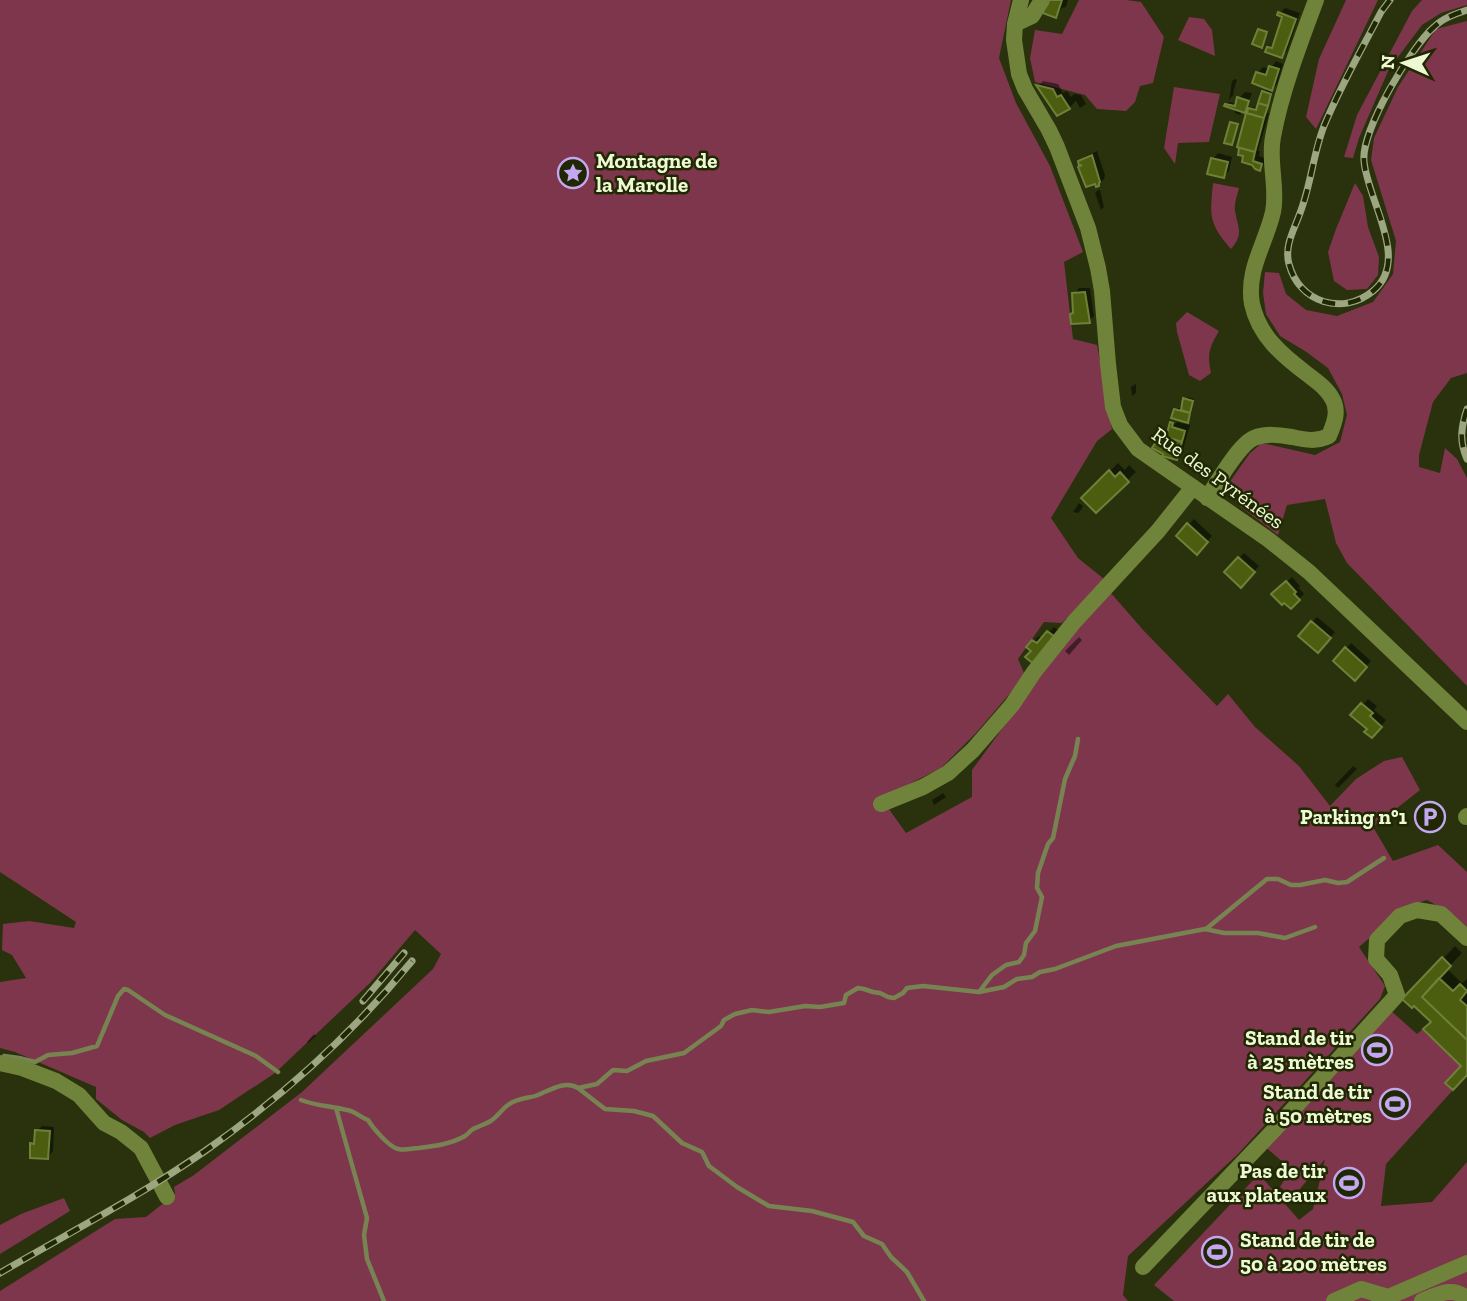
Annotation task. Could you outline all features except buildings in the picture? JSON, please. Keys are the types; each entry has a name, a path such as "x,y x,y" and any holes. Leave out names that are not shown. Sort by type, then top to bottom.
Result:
{"street":[{"name":"Rue des Pyrénées","path":"1021,0 1014,40 1019,74 1062,159 1094,248 1102,291 1113,407 1120,425 1138,449 1269,540 1309,572 1467,722"},
{"path":"1015,24 1032,16 1042,0"},
{"path":"1207,498 1241,448 1251,439 1275,435 1313,441 1329,436 1334,424 1334,402 1324,388 1273,345 1262,331 1252,303 1253,271 1273,214 1275,199 1271,168 1272,139 1299,45 1316,0"},
{"path":"881,804 923,787 948,773 974,750 1012,705 1034,672 1074,622 1158,531 1193,487"},
{"path":"1143,1267 1274,1130 1397,995 1390,975 1376,959 1377,940 1400,916 1417,910 1441,914 1467,937"},
{"path":"0,1063 56,1081 79,1095 104,1123 128,1136 141,1148 167,1197"},
{"path":"1334,1301 1361,1289 1384,1299 1467,1263"},
{"path":"1422,1301 1446,1291 1464,1295 1467,1299"}],"shaded area":[{"path":"0,0 1011,0 999,58 1016,103 1050,166 1083,252 1064,262 1073,339 1097,345 1112,429 1097,441 1051,518 1078,558 1104,579 1062,623 1044,622 1018,659 1024,673 1012,691 941,768 881,798 906,833 972,797 972,770 1077,626 1110,592 1217,706 1228,694 1255,727 1299,766 1330,806 1356,779 1384,761 1402,757 1420,790 1373,827 1393,861 1438,845 1467,872 1467,927 1454,915 1427,900 1407,906 1359,947 1385,986 1380,999 1238,1154 1128,1256 1123,1295 1128,1301 0,1301 0,1291 115,1219 146,1217 175,1194 174,1187 194,1175 302,1092 433,969 441,954 415,930 370,983 275,1073 219,1110 175,1125 150,1138 96,1099 96,1087 0,1048 0,982 26,978 12,955 2,950 3,924 29,921 74,928 76,922 0,872"},
{"path":"1079,0 1141,2 1164,37 1153,83 1140,86 1135,102 1126,111 1097,109 1085,95 1035,82 1030,58 1035,30 1062,34"},
{"path":"1346,0 1378,0 1316,129 1306,117 1319,59"},
{"path":"1422,0 1467,0 1467,5 1441,13 1422,25 1389,69 1353,158 1344,157 1357,115 1412,11"},
{"path":"1189,17 1204,19 1212,30 1215,56 1178,40"},
{"path":"1467,21 1467,373 1451,378 1433,402 1419,455 1419,467 1440,473 1445,448 1457,459 1467,478 1467,686 1347,563 1336,543 1325,499 1287,505 1278,535 1241,507 1229,494 1229,483 1250,453 1262,443 1315,455 1340,442 1347,415 1342,394 1328,368 1280,336 1266,314 1263,293 1265,272 1279,273 1286,294 1306,310 1337,316 1373,302 1393,274 1396,241 1371,160 1374,138 1398,87 1436,29"},
{"path":"1174,87 1220,94 1209,142 1178,143 1175,164 1164,148"},
{"path":"1213,183 1239,188 1235,208 1239,235 1231,249 1218,232 1212,218"},
{"path":"1355,183 1363,196 1368,227 1379,257 1378,275 1367,289 1347,290 1334,281 1328,252"},
{"path":"1187,312 1219,331 1210,351 1211,373 1200,381 1189,375 1177,332 1176,323"},
{"path":"1390,1010 1417,1034 1423,1029 1461,1066 1446,1083 1453,1090 1386,1164 1381,1206 1432,1202 1467,1162 1467,1301 1174,1301 1154,1285 1259,1174 1299,1220 1313,1209 1325,1159 1293,1197 1280,1187 1291,1169 1264,1146"},
{"path":"64,1198 70,1211 0,1254 0,1225"}],"waterway":[{"path":"979,992 992,975 1006,965 1019,962 1024,955 1026,943 1035,931 1042,897 1037,888 1038,873 1048,844 1053,838 1065,779 1075,756 1078,739"},
{"path":"1206,929 1267,879 1278,879 1291,885 1325,880 1347,882 1384,858"},
{"path":"301,1100 355,1113 368,1120 394,1148 406,1150 437,1145 465,1136 516,1101 563,1085 578,1088 597,1084 613,1070 627,1071 646,1061 684,1053 735,1014 752,1010 769,1012 844,1003 846,995 858,988 894,998 907,988 923,986 979,992 1004,987 1017,979 1032,977 1116,946 1205,929 1285,938 1315,927"},
{"path":"4,1056 35,1062 48,1055 72,1053 97,1046 118,996 124,989 165,1015 256,1056 278,1072"},
{"path":"578,1088 605,1109 634,1111 653,1116 682,1143 702,1152 709,1166 769,1206 812,1211 853,1222 864,1236 882,1244 907,1272 924,1301"},
{"path":"336,1108 367,1218 364,1235 367,1259 384,1301"}],"railway":[{"path":"1390,0 1351,68 1324,126 1304,202 1289,244 1289,264 1294,277 1302,288 1324,302 1349,303 1361,299 1373,291 1384,278 1388,247 1364,161 1370,130 1389,90 1424,37 1441,21 1467,10"},
{"path":"1467,409 1462,434 1467,459"},
{"path":"363,1001 404,953"},
{"path":"0,1273 155,1183 205,1151 262,1109 341,1039 412,961"}],"place":[{"name":"Montagne de la Marolle","path":"573,173"},
{"name":"Parking n°1","path":"1430,817"},
{"name":"Stand de tir à 25 mètres","path":"1377,1050"},
{"name":"Stand de tir à 50 mètres","path":"1395,1104"},
{"name":"Pas de tir aux plateaux","path":"1349,1183"},
{"name":"Stand de tir de 50 à 200 mètres","path":"1217,1252"}]}
